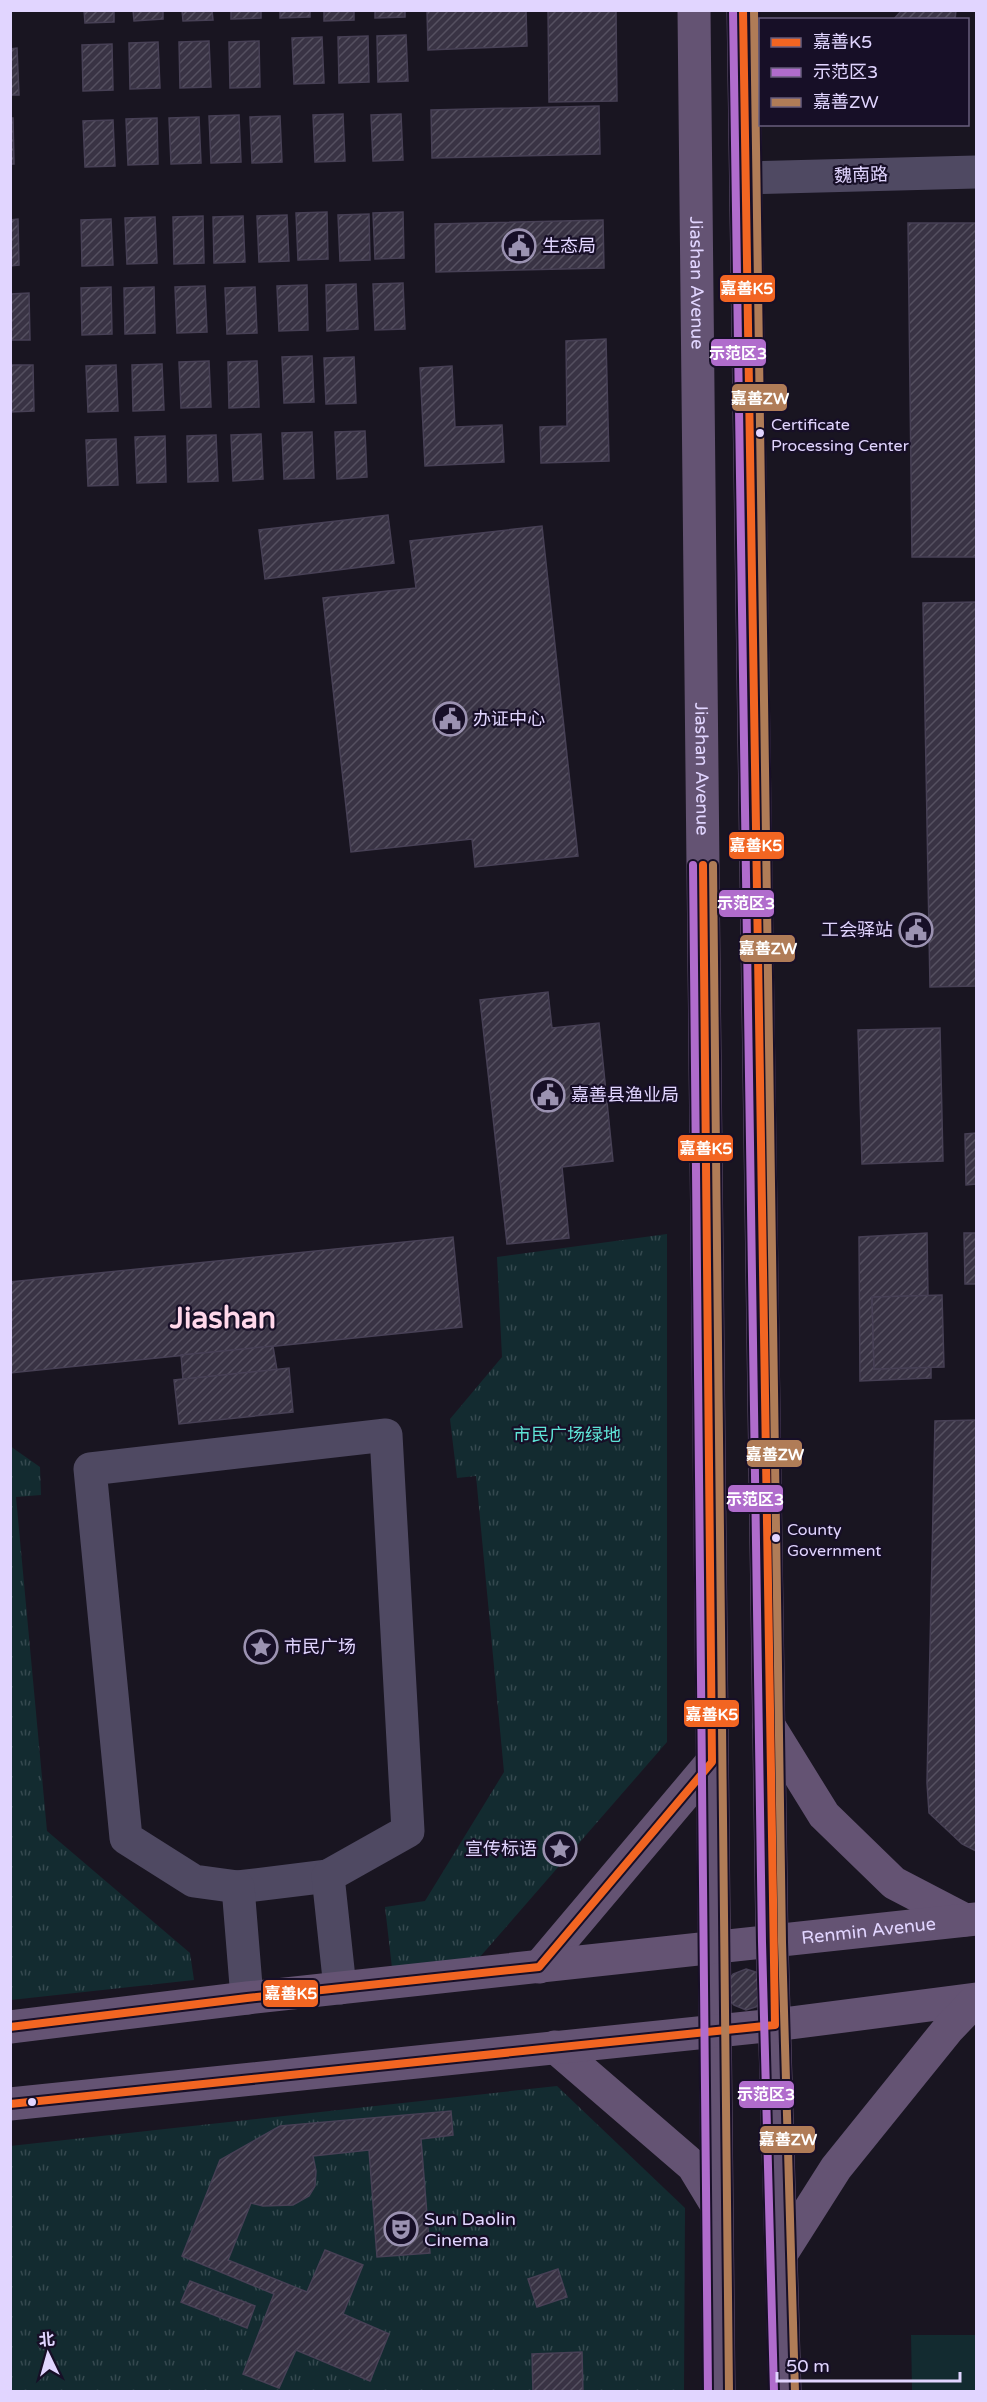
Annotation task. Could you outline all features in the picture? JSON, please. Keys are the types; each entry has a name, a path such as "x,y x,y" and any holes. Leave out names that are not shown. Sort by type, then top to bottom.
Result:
{"main road":[{"name":"Jiashan Avenue","path":"694,10 719,2391"},
{"path":"742,10 772,1942 785,2391"},
{"path":"769,1726 824,1815 894,1883 971,1920"},
{"path":"538,1967 712,1762"},
{"name":"Renmin Avenue","path":"10,2027 247,1998 971,1920"},
{"path":"10,2104 775,2025 976,2000"},
{"path":"782,2253 836,2168 949,2028 976,2000"},
{"path":"555,2048 693,2166 717,2206"}],"lane":[{"name":"魏南路","path":"746,178 976,172"},
{"path":"386,1435 408,1831 328,1876 238,1887 194,1881 126,1838 90,1469 386,1435"},
{"path":"328,1876 340,1988"},
{"path":"238,1887 247,1998"}],"green space":[{"name":"市民广场绿地","path":"667,1234 667,1742 479,1958 392,1968 385,1907 425,1901 504,1772 476,1476 457,1478 450,1419 502,1357 497,1257"},
{"path":"10,1446 40,1467 41,1495 16,1497 47,1831 190,1953 194,1980 11,2000"},
{"path":"557,2086 685,2208 684,2391 11,2391 10,2146"},
{"path":"911,2335 976,2335 976,2391 912,2391"}],"building":[{"path":"84,10 114,10 114,22 85,23"},
{"path":"133,10 163,10 163,19 134,21"},
{"path":"182,10 212,10 213,20 183,21"},
{"path":"231,10 261,10 261,18 231,19"},
{"path":"280,10 310,10 310,17 280,18"},
{"path":"324,10 354,10 354,20 324,21"},
{"path":"375,10 405,10 405,17 375,18"},
{"path":"427,10 526,10 527,46 428,50"},
{"path":"548,10 616,10 617,101 549,102"},
{"path":"902,10 956,10 955,18 895,18"},
{"path":"406,35 408,81 378,82 377,36"},
{"path":"368,36 369,82 339,83 338,37"},
{"path":"322,37 324,83 294,84 292,38"},
{"path":"209,41 211,87 180,88 179,42"},
{"path":"259,41 260,87 230,88 229,42"},
{"path":"158,42 160,88 130,89 129,43"},
{"path":"112,44 113,90 83,91 82,45"},
{"path":"17,48 19,95 10,95 10,49"},
{"path":"599,106 600,154 432,158 431,110"},
{"path":"343,114 345,161 315,162 313,115"},
{"path":"401,114 403,160 373,161 371,115"},
{"path":"239,115 241,162 211,163 209,116"},
{"path":"280,116 282,162 252,163 250,117"},
{"path":"199,117 201,163 171,164 169,118"},
{"path":"10,118 13,118 14,164 10,164"},
{"path":"157,118 158,164 128,165 126,119"},
{"path":"113,120 115,166 85,167 83,121"},
{"path":"327,212 328,259 298,260 296,213"},
{"path":"403,212 404,258 375,259 373,213"},
{"path":"369,214 370,260 340,261 338,215"},
{"path":"287,215 289,261 259,262 257,216"},
{"path":"203,216 204,263 174,264 173,217"},
{"path":"243,216 245,262 214,263 213,217"},
{"path":"155,217 157,263 127,264 125,218"},
{"path":"18,219 19,265 10,266 10,220"},
{"path":"111,219 113,265 82,266 81,220"},
{"name":"生态局","path":"603,220 604,268 436,272 435,224"},
{"path":"908,223 976,223 976,557 912,557"},
{"path":"403,283 405,329 375,330 373,284"},
{"path":"356,284 358,329 327,331 326,285"},
{"path":"307,285 308,330 279,331 277,286"},
{"path":"205,286 207,332 177,333 175,287"},
{"path":"111,287 112,334 82,335 81,288"},
{"path":"154,287 155,333 125,334 124,288"},
{"path":"255,287 257,333 227,334 225,288"},
{"path":"29,293 30,340 10,340 10,294"},
{"path":"606,339 609,461 541,463 540,427 567,426 566,341"},
{"path":"312,356 314,402 284,403 282,357"},
{"path":"354,357 356,403 326,404 324,358"},
{"path":"209,361 211,407 181,408 179,362"},
{"path":"257,361 259,407 229,408 228,362"},
{"path":"162,364 164,410 133,411 132,365"},
{"path":"10,365 33,365 34,411 10,412"},
{"path":"116,365 118,411 88,412 86,366"},
{"path":"452,366 455,427 502,425 504,462 425,466 420,368"},
{"path":"365,431 367,477 337,479 335,432"},
{"path":"312,432 314,478 284,479 282,433"},
{"path":"261,434 263,479 233,481 231,435"},
{"path":"216,435 218,481 188,482 187,436"},
{"path":"165,436 166,482 137,483 135,437"},
{"path":"116,439 118,485 88,486 86,440"},
{"path":"388,515 394,563 265,579 259,530"},
{"name":"办证中心","path":"542,526 578,856 475,867 472,839 351,852 323,598 416,588 410,541"},
{"path":"976,602 976,986 930,987 923,603"},
{"name":"嘉善县渔业局","path":"548,992 552,1028 599,1023 613,1161 562,1167 569,1238 507,1244 480,1000"},
{"path":"940,1028 943,1161 862,1164 858,1030"},
{"path":"976,1133 976,1184 966,1185 965,1134"},
{"path":"927,1233 928,1296 872,1297 874,1369 931,1367 931,1378 860,1381 859,1237"},
{"path":"964,1233 976,1233 976,1284 965,1284"},
{"path":"453,1237 462,1327 10,1373 10,1282"},
{"path":"942,1295 944,1367 874,1369 872,1297"},
{"path":"273,1346 277,1370 183,1380 181,1355"},
{"path":"289,1368 293,1412 179,1424 174,1380"},
{"path":"976,1420 976,1851 962,1844 929,1813 927,1783 935,1421"},
{"path":"746,1969 759,1973 759,2006 746,2010 729,2000 729,1980 733,1974"},
{"name":"Sun Daolin Cinema","path":"451,2111 453,2135 421,2139 430,2253 377,2257 369,2150 313,2156 316,2171 315,2186 309,2196 293,2205 263,2206 251,2203 228,2260 307,2292 325,2250 363,2265 343,2314 389,2334 370,2381 296,2350 279,2388 243,2374 274,2294 182,2256 220,2160 280,2126"},
{"path":"558,2269 567,2297 537,2307 528,2279"},
{"path":"190,2281 255,2306 247,2328 181,2302"},
{"path":"582,2352 583,2392 533,2392 532,2354"}],"transit line":[{"name":"示范区3","path":"733,10 762,1942 774,2392"},
{"name":"嘉善K5","path":"10,2104 775,2025 743,10"},
{"name":"嘉善ZW","path":"754,10 782,1942 795,2392"},
{"name":"示范区3","path":"693,865 708,2392"},
{"name":"嘉善K5","path":"10,2027 247,1998 539,1967 712,1762 703,865"},
{"name":"嘉善ZW","path":"713,865 729,2392"}],"place":[{"name":"生态局","path":"519,246"},
{"name":"Certificate Processing Center","path":"760,433"},
{"name":"办证中心","path":"450,719"},
{"name":"工会驿站","path":"916,930"},
{"name":"嘉善县渔业局","path":"548,1095"},
{"name":"County Government","path":"776,1538"},
{"name":"市民广场","path":"261,1647"},
{"name":"宣传标语","path":"560,1849"},
{"name":"Sun Daolin Cinema","path":"401,2229"}],"district":[{"name":"Jiashan","path":"223,1318"}]}
